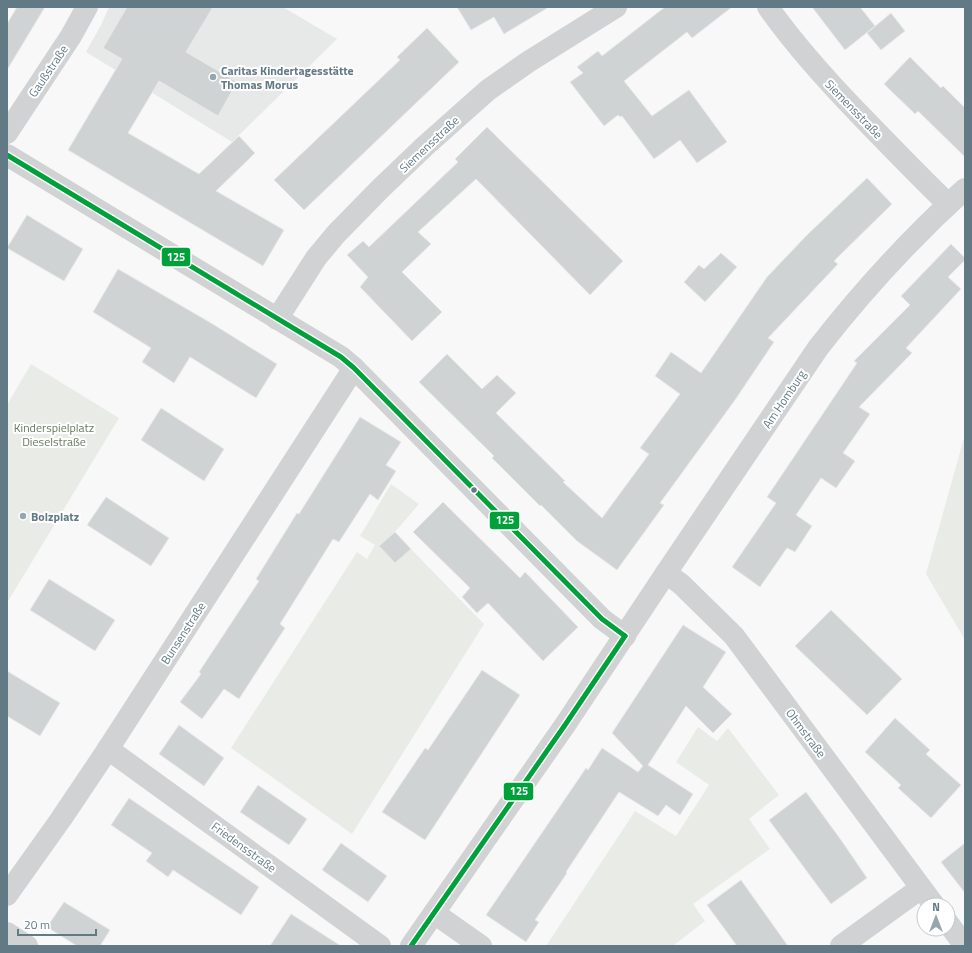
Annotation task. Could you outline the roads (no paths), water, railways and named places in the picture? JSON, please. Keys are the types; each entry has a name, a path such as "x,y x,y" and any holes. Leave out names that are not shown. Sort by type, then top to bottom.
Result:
{"street":[{"name":"Gaußstraße","path":"7,133 71,36 86,7"},
{"name":"Siemensstraße","path":"277,319 316,258 336,234 425,146 488,90 528,62 616,7"},
{"name":"Siemensstraße","path":"768,7 783,28 824,77 909,166 948,204"},
{"path":"7,155 341,357 354,368 602,620 625,636"},
{"name":"Am Homburg","path":"411,946 565,725 818,348 874,279 948,204 965,189"},
{"name":"Bunsenstraße","path":"7,895 108,749 354,368"},
{"name":"Ohmstraße","path":"666,573 681,584 734,636 928,897"},
{"name":"Friedensstraße","path":"108,749 380,946"},
{"path":"841,946 921,888"},
{"path":"434,914 480,946"},
{"path":"7,933 27,946"},
{"path":"956,934 965,946"}],"place":[{"name":"Caritas Kindertagesstätte Thomas Morus","path":"213,77"},
{"name":"Bolzplatz","path":"23,516"}],"park label":[{"name":"Kinderspielplatz Dieselstraße","path":"54,434"}]}
